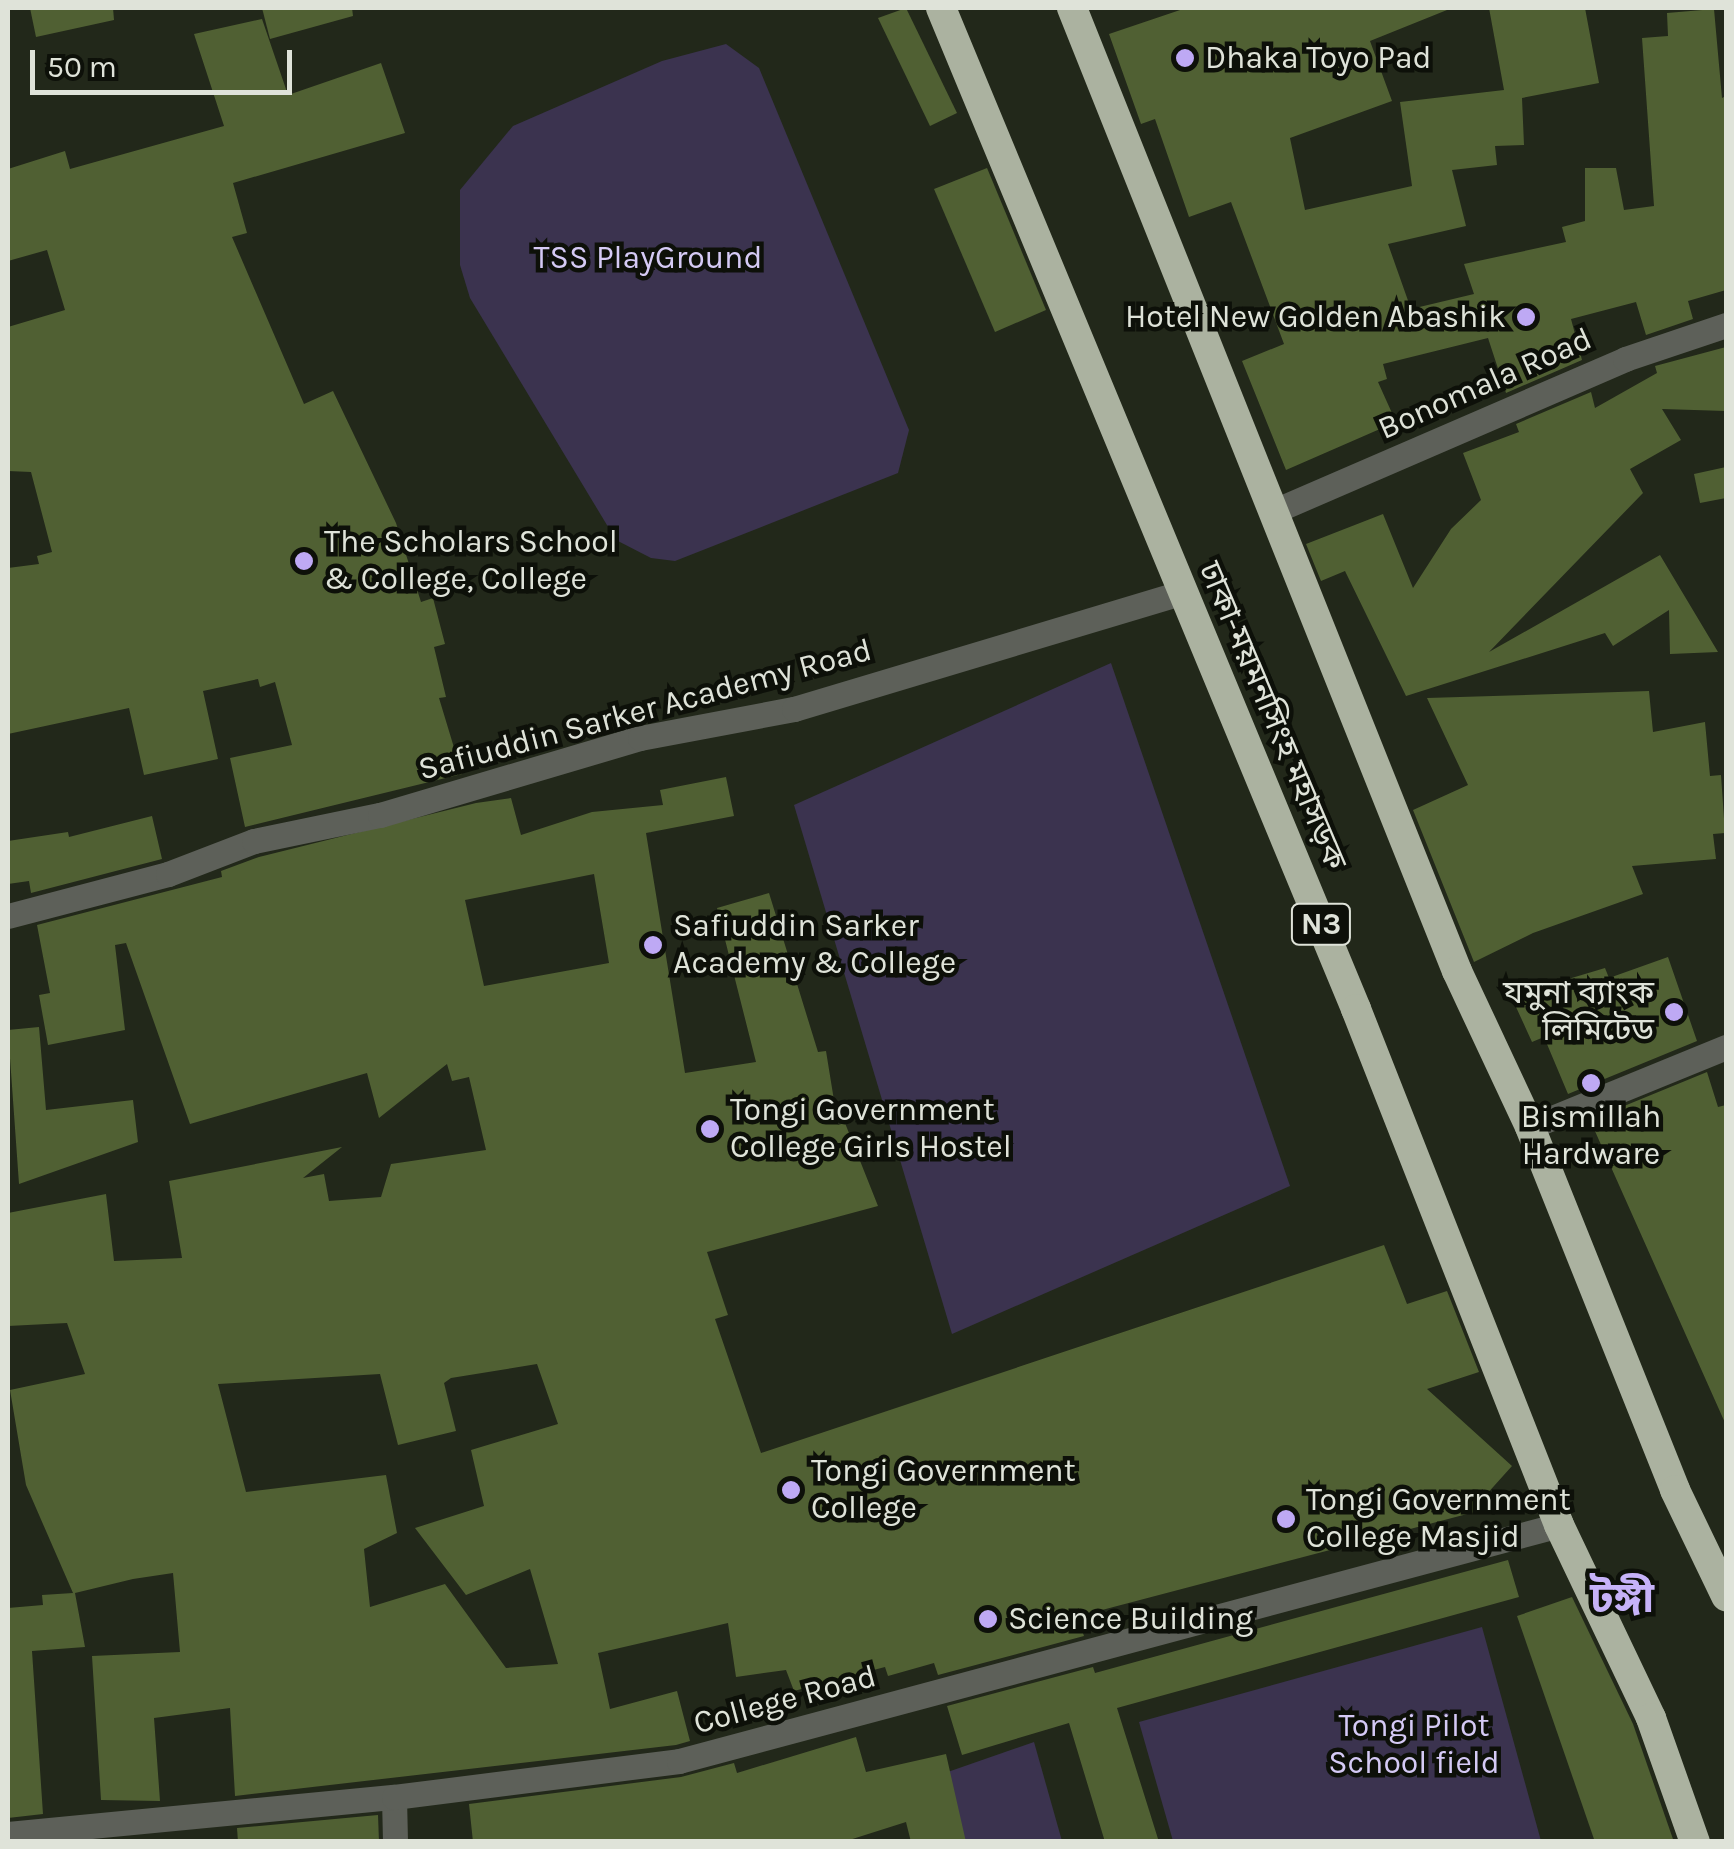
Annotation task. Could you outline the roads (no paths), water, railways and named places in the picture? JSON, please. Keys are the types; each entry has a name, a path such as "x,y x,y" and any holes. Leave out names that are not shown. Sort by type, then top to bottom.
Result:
{"highway":[{"name":"ঢাকা-ময়মনসিংহ মহাসড়ক","path":"941,8 1183,592 1559,1525 1651,1718 1695,1842"},
{"path":"1072,8 1457,971 1530,1127 1675,1490 1726,1596"}],"street":[{"name":"Bonomala Road","path":"1272,512 1624,359 1726,324"},
{"name":"Safiuddin Sarker Academy Road","path":"8,916 168,874 254,841 380,815 640,738 794,709 1183,592"},
{"path":"1530,1127 1726,1046"},
{"name":"College Road","path":"8,1834 394,1797 679,1760 1559,1525"},
{"path":"394,1797 395,1842"}],"place":[{"name":"Dhaka Toyo Pad","path":"1185,58"},
{"name":"Hotel New Golden Abashik","path":"1526,317"},
{"name":"The Scholars School & College, College","path":"304,561"},
{"name":"Safiuddin Sarker Academy & College","path":"653,945"},
{"name":"যমুনা ব্যাংক লিমিটেড","path":"1674,1012"},
{"name":"Bismillah Hardware","path":"1591,1083"},
{"name":"Tongi Government College Girls Hostel","path":"710,1129"},
{"name":"Tongi Government College","path":"791,1490"},
{"name":"Tongi Government College Masjid","path":"1286,1519"},
{"name":"Science Building","path":"988,1619"}],"district":[{"name":"টঙ্গী","path":"1622,1598"}],"park label":[{"name":"TSS PlayGround","path":"648,258"},
{"name":"Tongi Pilot School field","path":"1414,1746"}]}
